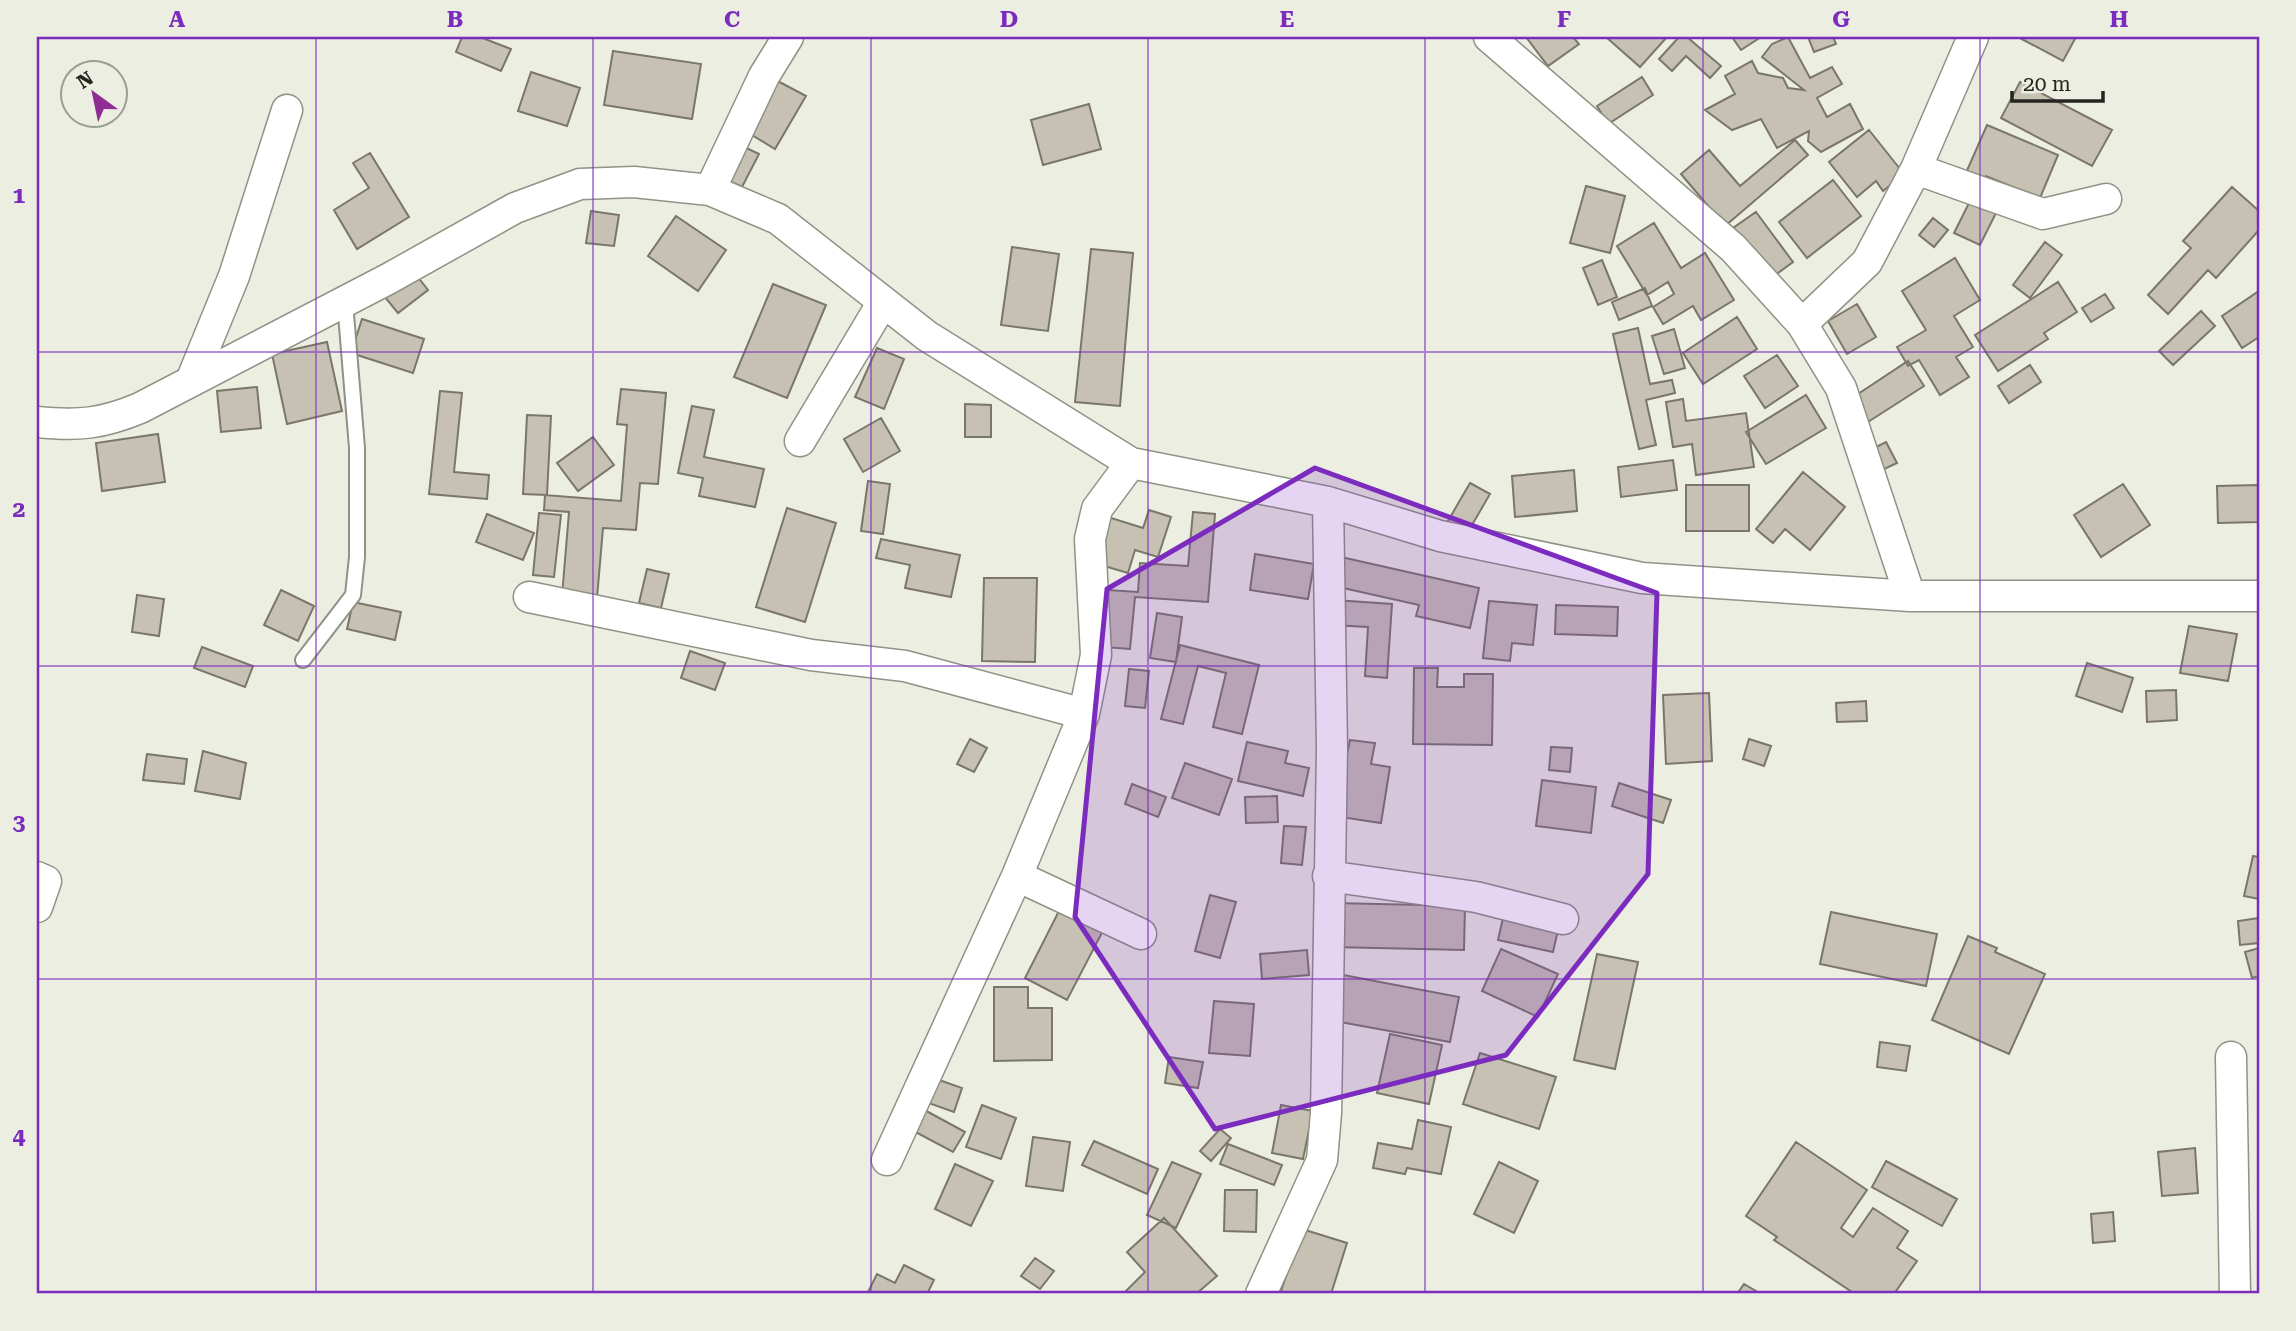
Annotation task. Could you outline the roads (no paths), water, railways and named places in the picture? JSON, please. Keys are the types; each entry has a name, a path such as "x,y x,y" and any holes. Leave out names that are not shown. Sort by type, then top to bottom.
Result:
{"street":[{"path":"710,190 764,76 788,37"},
{"path":"1489,37 1733,248 1802,324 1841,388 1910,596"},
{"path":"1802,324 1867,262 1916,169 1971,38"},
{"path":"191,381 234,276 287,110"},
{"path":"1916,169 2043,214 2106,199"},
{"path":"37,422 76,426 110,420 345,302 515,208 580,184 634,181 710,190 779,219 927,336 1130,463 1328,502 1440,536 1642,578 1910,596 2259,596"},
{"path":"800,441 883,302"},
{"path":"887,1160 1017,876 1084,714 1096,655 1090,539 1097,509 1130,463"},
{"path":"1261,1294 1322,1160 1326,1113 1332,749 1328,502"},
{"path":"529,597 811,655 905,666 1084,714"},
{"path":"1017,876 1141,934"},
{"path":"1328,876 1476,897 1563,919"},
{"path":"37,877 46,881 37,907"},
{"path":"2231,1058 2235,1294"}],"lane":[{"path":"303,660 353,595 356,570 356,448 345,302"}]}
